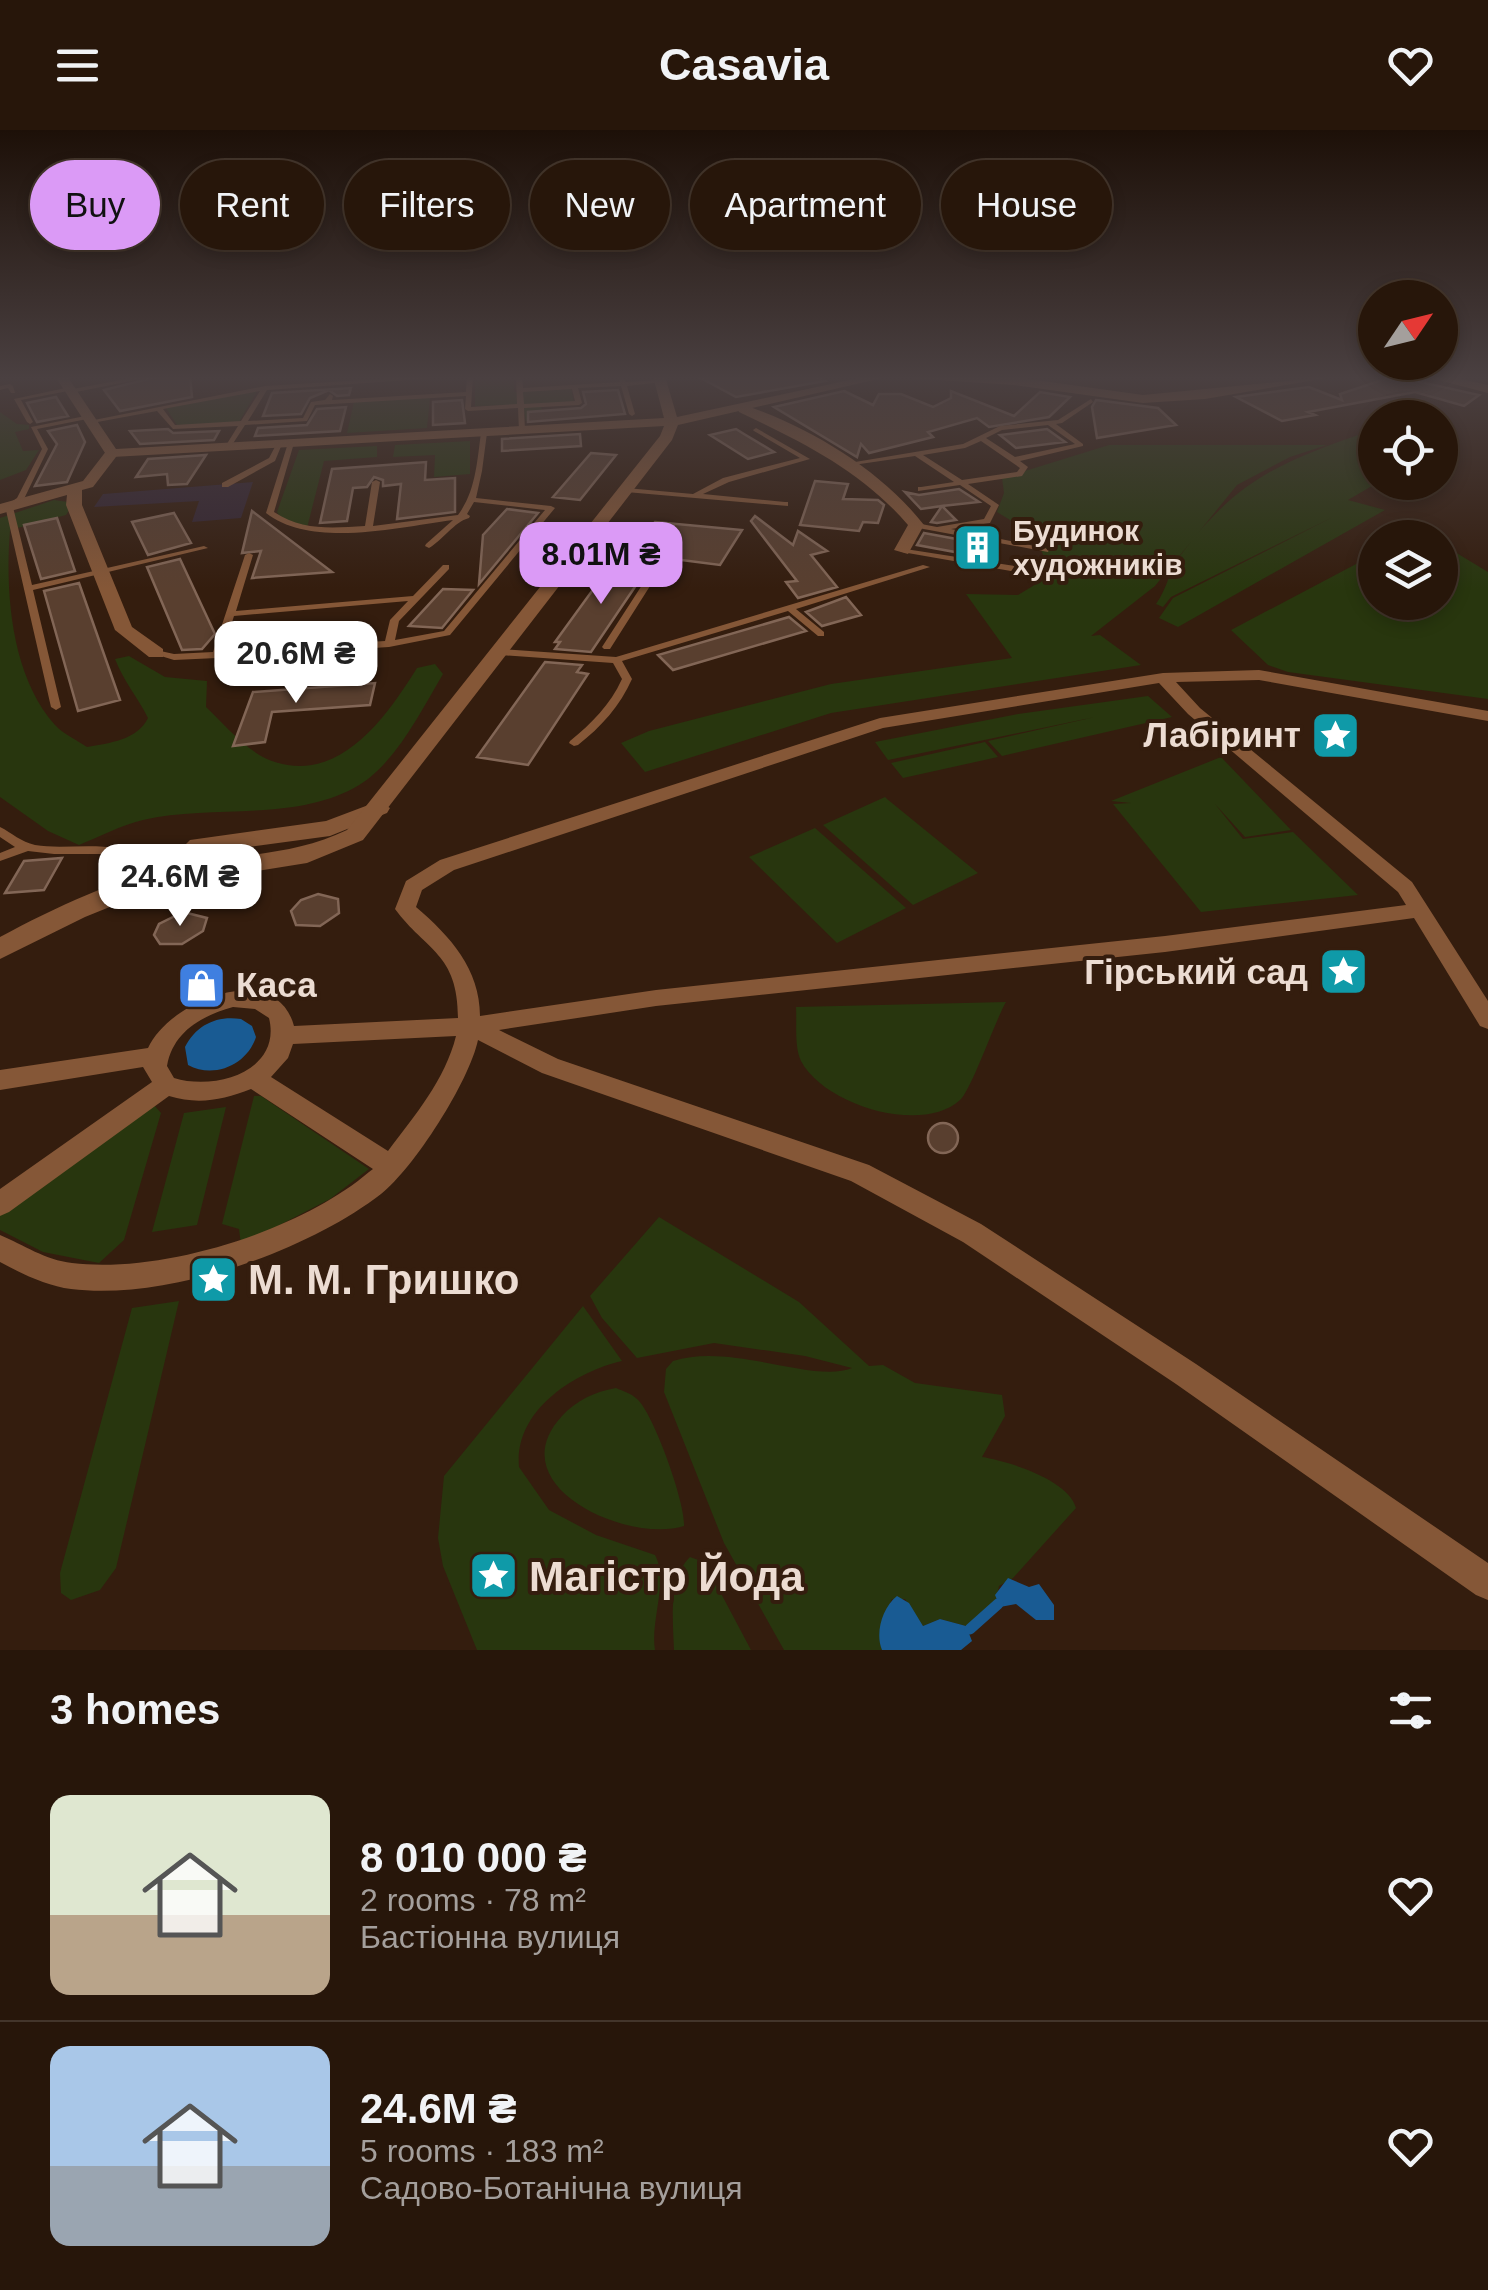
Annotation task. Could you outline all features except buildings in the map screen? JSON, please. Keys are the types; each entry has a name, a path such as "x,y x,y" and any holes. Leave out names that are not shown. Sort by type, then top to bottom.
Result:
{"street":[{"path":"108,447 112,453"},
{"path":"5,507 88,484 112,453 228,447"},
{"path":"0,949 92,904 154,880 304,858 332,849 373,815 660,447"},
{"path":"819,447 853,464 891,492 916,525 902,550"},
{"path":"75,490 74,505 124,630 156,654"},
{"path":"0,1248 69,1276 126,1277 200,1264 340,1207 375,1184 460,1068 470,1026 462,979 449,952 405,909 413,886 447,865 880,722 1090,693 1163,678 1259,675 1488,716"},
{"path":"1163,678 1245,754 1394,877 1488,1020"},
{"path":"285,1034 470,1026 656,998 1165,944 1419,910"},
{"path":"233,999 270,1005 284,1023 285,1034 276,1057 253,1078 207,1094 180,1092 158,1077 156,1056 175,1025 212,1003 233,999"},
{"path":"470,1026 550,1066 860,1174 972,1234 1186,1374 1488,1583"},
{"path":"0,1080 156,1056"},
{"path":"253,1078 390,1166"},
{"path":"0,1204 166,1085"}],"lane":[{"path":"44,447 20,499 5,507 56,707"},
{"path":"225,485 272,459 282,447"},
{"path":"284,447 270,514 273,518 310,532 466,516"},
{"path":"429,546 466,516 474,500 482,447"},
{"path":"696,496 726,480 806,459 785,447"},
{"path":"853,464 959,447"},
{"path":"921,488 1019,474 1024,467 994,447"},
{"path":"1013,460 1073,447"},
{"path":"917,454 995,504 986,521 938,529"},
{"path":"370,526 376,482"},
{"path":"626,490 785,504"},
{"path":"156,654 389,644 447,634 551,508 474,500"},
{"path":"916,525 1045,550"},
{"path":"28,588 204,548"},
{"path":"580,548 638,554 660,564 607,647"},
{"path":"902,550 1022,570"},
{"path":"217,654 249,555"},
{"path":"389,644 395,620 412,598 446,567"},
{"path":"500,652 616,660 926,567"},
{"path":"231,614 412,598"},
{"path":"790,608 822,634"},
{"path":"574,742 596,725 622,691 628,679 616,660"},
{"path":"0,831 6,840 29,846 128,854 144,862 154,880"},
{"path":"0,857 29,846"}],"shaded area":[{"path":"253,482 241,518 192,522 199,501 94,507 103,494"}],"green space":[{"path":"0,447 39,450 26,470 0,480"},
{"path":"377,447 377,457 324,461 307,528 281,518 277,512 299,450"},
{"path":"395,447 470,447 470,474 434,477 435,455 393,457"},
{"path":"1103,447 1321,447 1290,457 1237,485 1155,586 1091,636 1100,635 1141,665 831,713 645,772 621,743 649,731 831,684 1012,658 966,594 1018,595 1046,578 1039,546 997,512 1004,493 1002,478"},
{"path":"1326,447 1358,447 1358,494 1348,500 1385,510 1367,520 1358,520 1358,525 1178,627 1159,618 1173,598 1333,517 1171,597 1163,607 1156,604 1180,556 1201,530 1241,491 1284,464"},
{"path":"54,500 68,502 70,509 66,515 10,530 10,606 20,658 40,705 58,728 87,747 130,736 148,718 115,659 129,656 165,677 207,681 206,707 236,737 263,757 297,766 340,755 359,742 417,668 435,664 443,674 394,752 382,767 354,788 304,805 143,820 79,845 48,831 0,797 0,518"},
{"path":"1458,554 1488,572 1488,699 1288,672 1268,665 1231,630 1358,563 1358,620 1458,620"},
{"path":"1148,696 1172,717 1002,756 988,741 1095,717 888,760 875,742 1018,714"},
{"path":"985,742 998,757 903,778 891,763"},
{"path":"1221,757 1291,830 1245,837 1215,804 1243,839 1293,832 1358,895 1201,912 1113,804 1131,803 1111,801"},
{"path":"885,797 978,873 913,905 823,825"},
{"path":"815,828 906,908 837,943 749,857"},
{"path":"1006,1002 965,1094 943,1110 899,1115 851,1102 813,1077 799,1055 796,1007"},
{"path":"254,1096 261,1096 369,1169 330,1199 241,1245 239,1229 222,1224"},
{"path":"154,1105 161,1113 124,1240 99,1263 43,1252 0,1230 0,1214"},
{"path":"226,1107 197,1225 152,1232 184,1113"},
{"path":"659,1217 799,1302 869,1366 883,1365 915,1383 1002,1395 1005,1416 982,1457 1050,1481 1071,1498 1076,1508 1013,1578 999,1586 996,1601 966,1626 940,1619 923,1626 905,1599 892,1599 881,1623 882,1650 784,1650 724,1543 664,1392 666,1369 673,1361 720,1356 816,1371 852,1368 805,1356 714,1343 637,1358 602,1318 590,1296"},
{"path":"179,1301 116,1568 100,1590 71,1600 61,1593 60,1573 132,1308"},
{"path":"583,1306 622,1361 567,1384 537,1411 526,1428 519,1467 549,1510 596,1535 655,1555 660,1589 655,1650 477,1650 443,1566 438,1538 444,1476"},
{"path":"616,1388 637,1399 652,1422 674,1481 684,1526 631,1526 603,1517 577,1504 557,1486 546,1465 546,1441 562,1416 586,1398"},
{"path":"690,1557 708,1569 751,1650 674,1650 675,1588"}],"water":[{"path":"241,1019 252,1026 256,1037 237,1062 219,1070 188,1065 185,1047 201,1027 216,1020"},
{"path":"1008,1578 1029,1587 1039,1584 1054,1605 1054,1620 1036,1620 1016,1604 1000,1607 995,1595"},
{"path":"897,1596 909,1603 923,1626 940,1619 966,1626 972,1641 961,1650 882,1650 881,1621"}],"waterway":[{"path":"970,1629 998,1604"}],"place":[{"name":"Будинок художників","path":"978,548"},
{"name":"Лабіринт","path":"1336,735"},
{"name":"Гірський сад","path":"1343,972"},
{"name":"Каса","path":"201,985"},
{"name":"М. М. Гришко","path":"213,1279"},
{"name":"Магістр Йода","path":"494,1576"}]}
